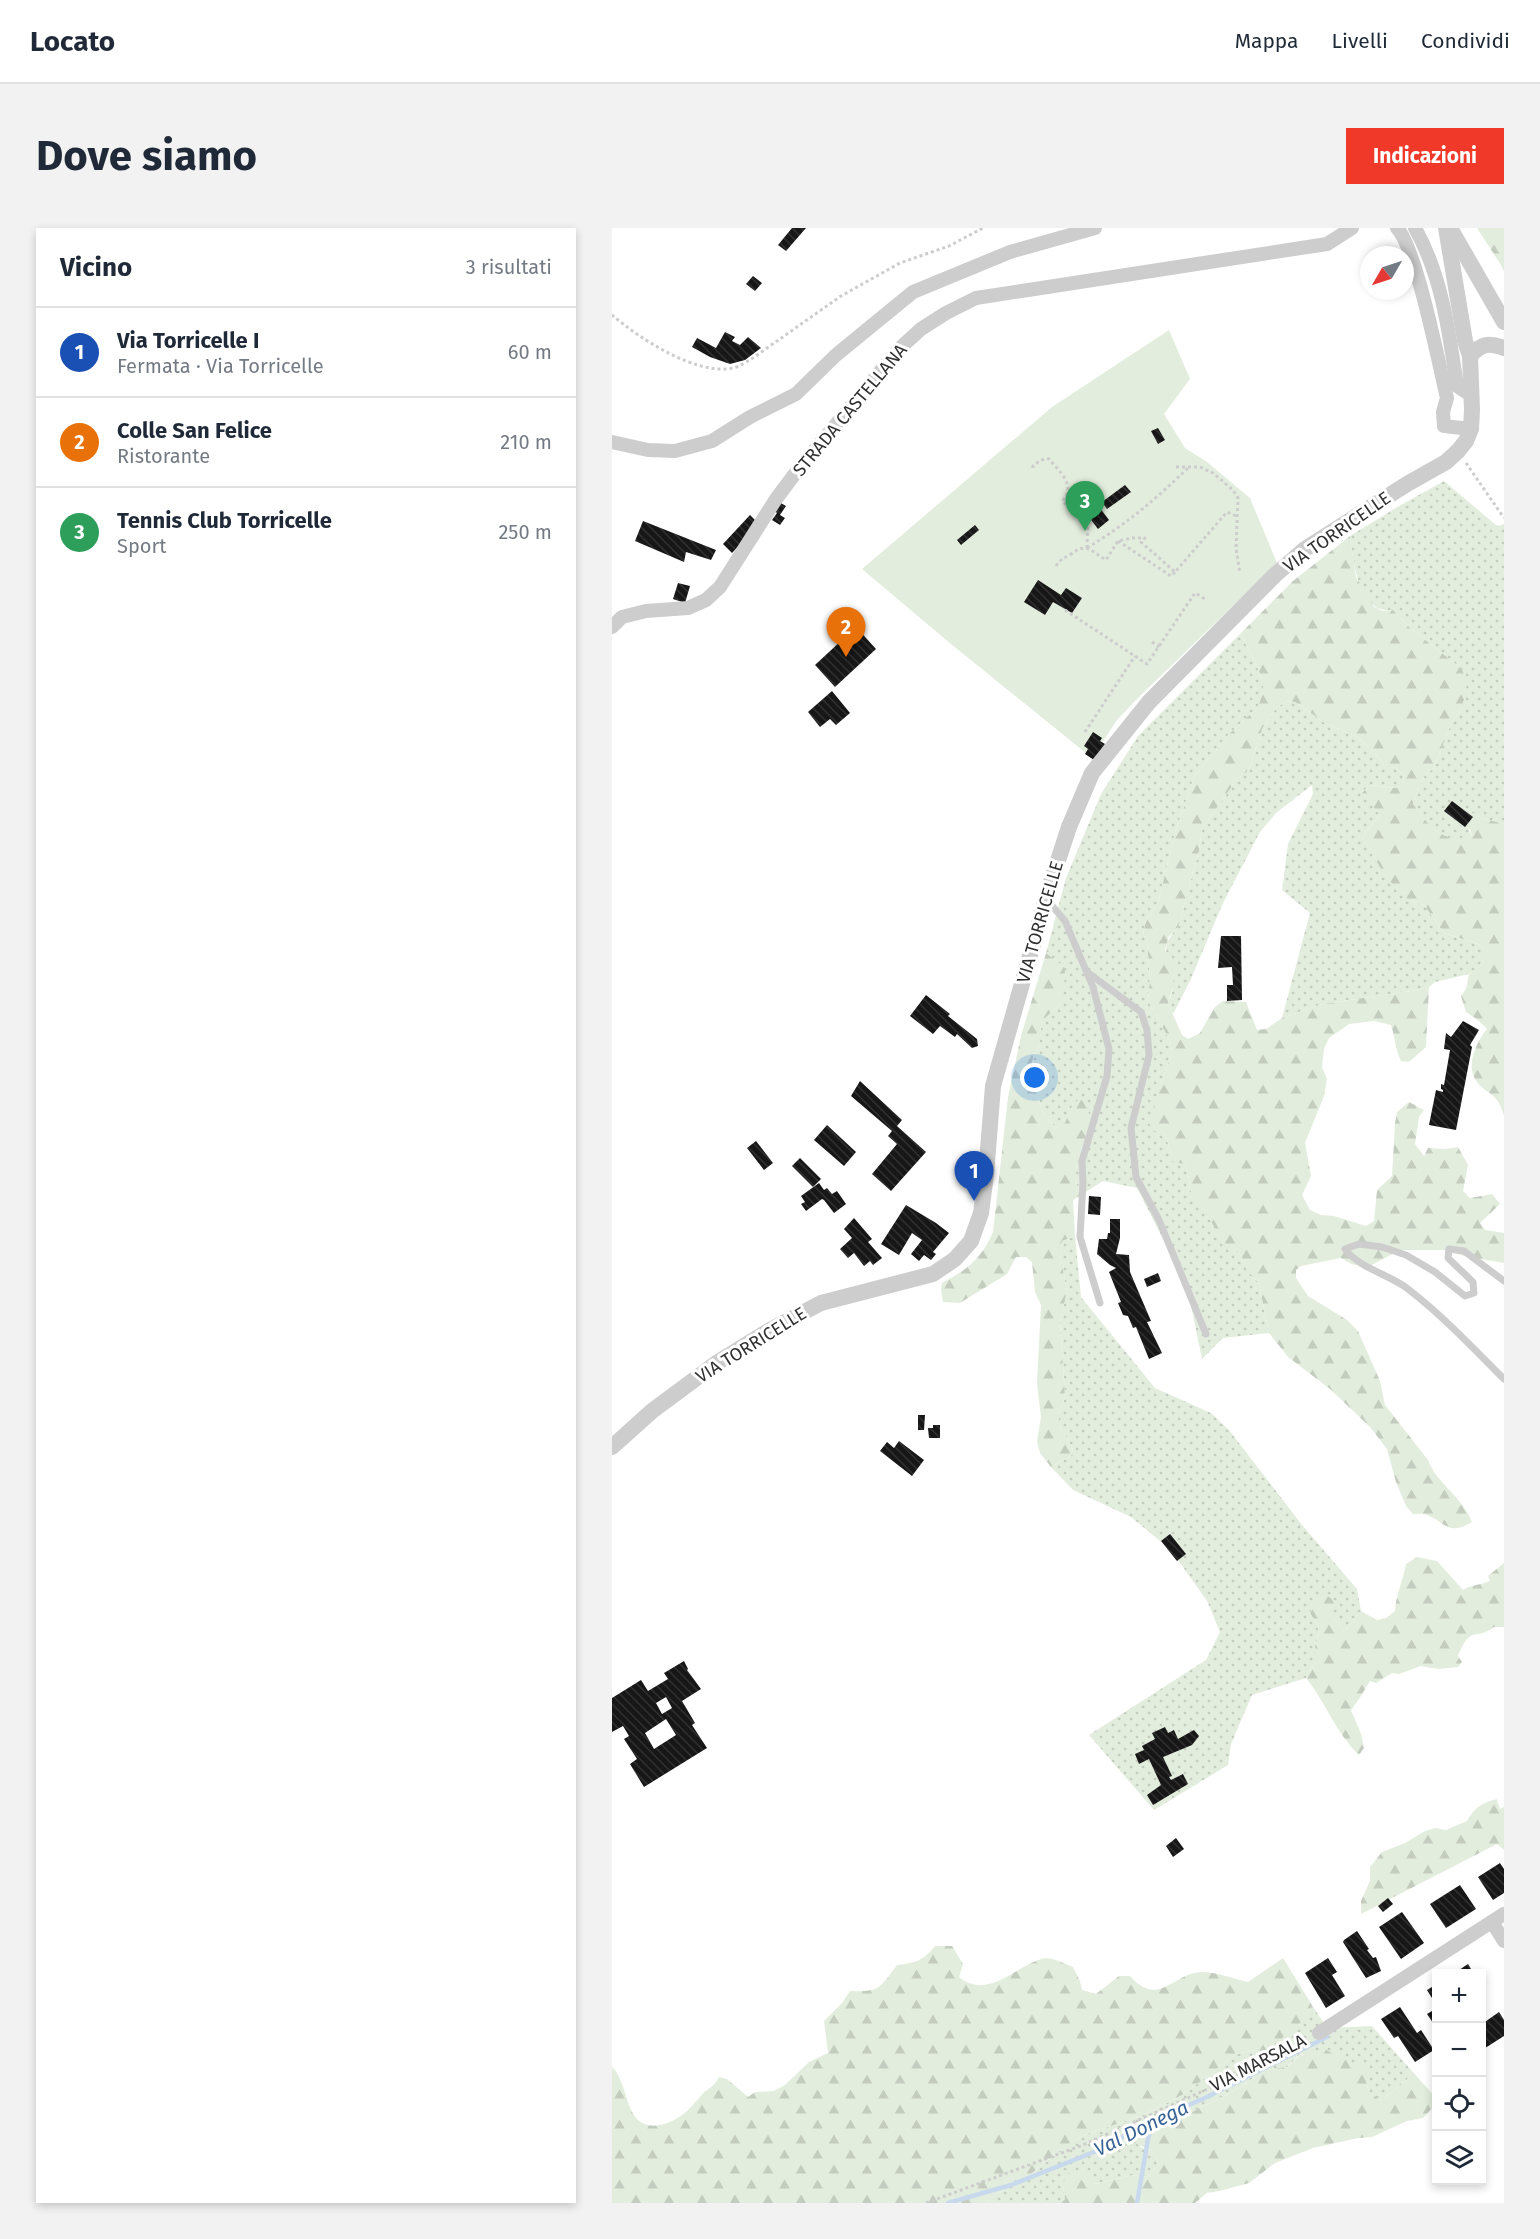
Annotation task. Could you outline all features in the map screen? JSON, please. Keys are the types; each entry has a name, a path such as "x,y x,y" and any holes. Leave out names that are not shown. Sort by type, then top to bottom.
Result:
{"street":[{"name":"STRADA CASTELLANA","path":"612,442 616,445 648,450 675,451 712,441 750,417 796,393 836,355 913,292 1010,252 1095,228"},
{"name":"STRADA CASTELLANA","path":"612,627 622,617 646,611 688,608 706,600 720,587 776,499 833,426 899,349 921,329 946,313 976,298 1327,244 1352,228"},
{"path":"1397,228 1403,234 1418,278 1447,398 1443,412 1444,426 1471,429"},
{"path":"1415,228 1423,242 1447,317 1457,386 1472,396"},
{"path":"1448,228 1504,322"},
{"name":"VIA TORRICELLE","path":"612,1447 652,1411 718,1362 770,1330 821,1303 933,1274 955,1259 971,1241 981,1213 987,1175 993,1086 1046,899 1069,827 1092,772 1149,702 1275,575 1305,549 1446,462 1466,441 1471,429 1470,357 1465,341 1448,228"},
{"path":"1470,357 1480,345 1487,343 1504,348"},
{"name":"VIA MARSALA","path":"1319,2033 1504,1914"},
{"path":"1492,1922 1504,1941"}],"lane":[{"path":"1046,899 1065,921 1094,987 1108,1049 1107,1076 1082,1161 1080,1237 1100,1303"},
{"path":"1087,972 1140,1012 1147,1030 1149,1055 1131,1128 1136,1177 1159,1220 1206,1334"},
{"path":"1504,1281 1464,1251 1449,1249 1448,1258 1473,1282 1474,1293 1465,1296 1436,1272 1406,1255 1382,1247 1359,1244 1346,1250 1353,1259 1407,1288 1504,1379"}],"path":[{"path":"612,315 632,331 676,356 709,368 734,368 841,296 900,263 949,246 983,228"},
{"path":"1458,451 1504,518"},
{"path":"1033,468 1039,461 1049,459 1069,485 1069,492 1062,501 1072,512 1082,513"},
{"path":"1056,566 1059,560 1079,548 1087,548 1120,528 1148,506 1190,466"},
{"path":"1176,467 1200,467 1213,473 1233,490 1238,498 1236,549 1240,573"},
{"path":"1118,541 1171,576 1227,512 1238,517"},
{"path":"1087,548 1088,518"},
{"path":"1087,548 1106,560 1118,541 1145,538 1141,542 1175,572"},
{"path":"1065,610 1147,664 1196,593 1205,599"},
{"path":"1152,642 1159,647"},
{"path":"1085,732 1135,656"},
{"name":"VIA MARSALA","path":"926,2203 1083,2145 1221,2083 1319,2033"}],"green space":[{"path":"1477,228 1504,228 1504,271 1501,265"},
{"path":"1169,330 1190,379 1164,414 1185,448 1207,462 1250,498 1277,563 1117,720 1092,758 862,569 1052,407"},
{"path":"1444,481 1497,526 1504,524 1504,824 1482,818 1459,806 1472,837 1457,839 1447,837 1435,830 1413,804 1419,785 1425,775 1434,768 1451,724 1460,711 1465,697 1462,669 1410,628 1393,610 1382,609 1372,604 1365,596 1356,572 1350,536"},
{"path":"1350,536 1356,577 1374,607 1383,611 1393,610 1410,628 1462,669 1467,683 1460,711 1451,724 1434,768 1425,775 1419,785 1413,804 1431,827 1444,836 1452,838 1472,837 1470,829 1460,825 1454,810 1459,806 1482,818 1504,824 1504,1116 1495,1098 1475,1079 1472,1060 1487,1029 1466,1012 1461,996 1466,989 1469,974 1481,965 1485,952 1481,945 1444,933 1424,905 1410,901 1397,890 1362,837 1380,815 1362,793 1369,785 1396,788 1403,783 1404,776 1395,768 1384,764 1372,749 1355,736 1325,723 1295,702 1288,701 1277,707 1262,729 1249,770 1237,779 1202,829 1199,851 1178,927 1169,936 1165,950 1175,968 1168,1003 1182,1035 1188,1039 1200,1033 1215,1007 1223,1001 1246,1002 1257,1030 1266,1029 1282,1018 1322,1004 1429,987 1426,1047 1409,1062 1401,1061 1391,1025 1374,1021 1349,1024 1329,1038 1324,1049 1322,1067 1327,1079 1324,1096 1305,1143 1311,1176 1302,1195 1310,1210 1321,1215 1334,1216 1366,1226 1374,1221 1377,1190 1392,1176 1397,1112 1409,1102 1424,1110 1419,1117 1415,1144 1424,1156 1428,1148 1458,1147 1468,1165 1463,1191 1470,1198 1492,1194 1500,1204 1480,1223 1485,1230 1504,1233 1504,1263 1464,1256 1447,1250 1400,1250 1368,1267 1351,1264 1341,1258 1301,1266 1296,1270 1296,1278 1308,1296 1347,1320 1358,1331 1380,1381 1385,1405 1428,1460 1437,1476 1468,1513 1472,1522 1458,1528 1448,1527 1425,1514 1413,1514 1406,1506 1396,1482 1387,1449 1370,1427 1330,1389 1288,1357 1269,1333 1259,1284 1247,1269 1237,1248 1228,1247 1190,1190 1185,1164 1170,1161 1171,1153 1166,1137 1149,1128 1172,1052 1170,1041 1148,1000 1150,977 1147,942 1143,934 1146,921 1158,903 1175,833 1194,777 1229,734 1258,707 1263,692 1263,681 1240,634 1293,581"},
{"path":"1240,634 1263,681 1263,692 1258,707 1229,734 1194,777 1175,833 1158,903 1146,921 1143,934 1147,942 1150,977 1148,1000 1170,1041 1172,1052 1161,1083 1159,1132 1166,1137 1171,1153 1185,1164 1190,1190 1237,1248 1247,1269 1259,1284 1269,1333 1223,1338 1202,1359 1187,1286 1137,1188 1103,1181 1081,1195 1077,1186 1076,1168 1081,1150 1093,1125 1073,1104 1065,1124 1056,1128 1043,1113 1033,1082 1031,1065 1040,1045 1043,1020 1059,1005 1065,968 1046,953 1066,878 1101,794 1138,736"},
{"path":"1288,701 1295,702 1325,723 1355,736 1372,749 1384,764 1395,768 1404,776 1403,783 1396,788 1370,785 1362,792 1380,815 1362,837 1381,869 1410,901 1424,905 1444,933 1481,945 1486,952 1481,965 1469,974 1435,982 1429,987 1322,1004 1282,1018 1310,913 1282,890 1288,844 1313,794 1312,785 1276,813 1260,832 1223,903 1190,981 1173,1014 1168,1003 1173,985 1166,949 1171,935 1178,927 1199,851 1202,829 1237,779 1249,770 1262,729 1277,707"},
{"path":"1046,953 1065,968 1064,990 1059,1005 1043,1020 1040,1045 1031,1065 1033,1082 1043,1113 1056,1128 1065,1123 1073,1104 1083,1096 1093,1125 1081,1150 1076,1168 1077,1186 1081,1195 1073,1200 1075,1236 1062,1241 1060,1254 1067,1291 1060,1322 1065,1397 1059,1414 1059,1426 1073,1449 1071,1456 1051,1467 1040,1453 1037,1441 1041,1417 1037,1383 1041,1305 1035,1292 1032,1262 1026,1257 1016,1257 1007,1274 960,1303 943,1302 941,1290 942,1283 966,1268 979,1256 993,1232 1008,1097 1021,1036"},
{"path":"1075,1236 1081,1297 1155,1388 1211,1413 1229,1430 1302,1525 1357,1589 1361,1611 1344,1631 1333,1617 1310,1613 1318,1625 1319,1634 1315,1646 1318,1658 1317,1663 1308,1671 1306,1678 1252,1695 1231,1744 1228,1765 1154,1810 1089,1735 1206,1660 1220,1632 1207,1601 1171,1550 1131,1517 1073,1490 1051,1467 1071,1456 1073,1449 1059,1426 1059,1414 1065,1397 1060,1322 1067,1291 1060,1254 1062,1241"},
{"path":"1417,1557 1437,1561 1463,1590 1490,1581 1488,1576 1504,1563 1504,1627 1494,1627 1470,1636 1458,1656 1462,1662 1458,1667 1438,1669 1421,1666 1399,1674 1392,1673 1376,1683 1370,1681 1351,1710 1364,1748 1359,1755 1344,1737 1306,1678 1308,1671 1317,1663 1315,1646 1319,1634 1318,1625 1310,1613 1316,1599 1324,1593 1334,1601 1333,1617 1344,1631 1361,1611 1377,1620 1386,1618 1395,1611 1406,1564"},
{"path":"1497,1799 1500,1809 1504,1807 1504,1850 1497,1844 1361,1914 1361,1901 1370,1881 1370,1867 1382,1852 1405,1843 1425,1831 1435,1828 1446,1830 1467,1821 1479,1806"},
{"path":"935,1946 952,1946 963,1964 959,1977 970,1983 990,1984 1031,1963 1049,1959 1073,1967 1082,1990 1096,1994 1119,1976 1130,1976 1140,1985 1150,1989 1158,1989 1183,1977 1202,1972 1248,1982 1283,1958 1312,2005 1299,2025 1264,2052 1256,2050 1236,2054 1184,2094 1141,2116 1084,2135 1068,2144 1026,2178 985,2203 612,2203 612,2067 620,2079 634,2115 644,2124 650,2125 664,2124 683,2114 714,2085 719,2077 727,2079 748,2097 755,2092 774,2091 785,2085 809,2062 828,2053 824,2021 842,2003 850,1991 873,1990 882,1984 897,1965 918,1960 927,1955"},
{"path":"1312,2005 1327,2028 1372,2026 1412,2071 1406,2081 1381,2100 1369,2092 1366,2080 1352,2064 1333,2054 1300,2054 1287,2067 1261,2070 1252,2079 1230,2093 1180,2118 1151,2122 1140,2147 1153,2151 1159,2165 1147,2177 1133,2175 1095,2184 1063,2186 1065,2199 1061,2203 985,2203 1026,2178 1068,2144 1084,2135 1141,2116 1184,2094 1236,2054 1256,2050 1299,2025"},
{"path":"1325,2049 1333,2054 1343,2052 1352,2064 1358,2061 1371,2073 1366,2080 1369,2092 1381,2100 1406,2081 1412,2071 1432,2094 1432,2108 1423,2118 1407,2121 1372,2137 1313,2148 1275,2163 1249,2183 1207,2193 1195,2203 1061,2203 1065,2199 1063,2186 1066,2174 1082,2169 1093,2176 1095,2184 1133,2175 1147,2177 1159,2165 1153,2151 1132,2142 1136,2134 1151,2122 1180,2118 1230,2093 1252,2079 1261,2070 1287,2067 1300,2055"}],"building":[{"path":"792,228 806,228 786,251 778,245"},
{"path":"753,276 762,283 755,291 746,284"},
{"path":"725,332 735,337 732,341 740,345 748,337 761,348 745,360 730,364 692,347 697,338 716,348"},
{"path":"1158,428 1165,440 1158,444 1151,431"},
{"path":"1125,485 1131,492 1107,509 1102,502"},
{"path":"779,502 786,506 780,515 785,518 780,525 772,520 777,513 774,510"},
{"path":"1100,508 1109,520 1098,529 1089,517"},
{"path":"750,515 759,524 732,553 723,544"},
{"path":"643,521 716,550 711,560 686,552 684,562 635,541"},
{"path":"975,525 979,530 961,545 957,540"},
{"path":"1038,580 1061,595 1066,588 1082,598 1072,613 1053,602 1045,615 1024,602"},
{"path":"678,583 690,586 685,603 673,599"},
{"path":"856,627 876,649 835,687 815,665"},
{"path":"832,691 850,713 836,725 830,719 820,727 808,712"},
{"path":"1093,732 1102,738 1100,741 1105,744 1094,760 1085,754 1088,749 1084,746"},
{"path":"1452,801 1473,817 1465,827 1444,811"},
{"path":"1221,936 1241,936 1242,1000 1227,1001 1227,985 1233,985 1232,967 1218,968"},
{"path":"926,995 977,1039 978,1046 972,1048 957,1034 955,1037 940,1026 933,1034 910,1016"},
{"path":"1463,1021 1479,1030 1470,1045 1472,1047 1456,1130 1429,1125 1436,1090 1443,1092 1441,1084 1444,1085 1450,1050 1444,1049 1446,1033 1451,1037"},
{"path":"860,1081 902,1120 897,1126 926,1152 891,1191 872,1174 897,1144 888,1136 892,1131 851,1096"},
{"path":"827,1125 856,1152 844,1166 814,1140"},
{"path":"756,1141 773,1163 764,1170 747,1148"},
{"path":"800,1158 821,1179 813,1187 792,1166"},
{"path":"819,1183 824,1190 827,1188 832,1194 837,1191 846,1204 834,1213 822,1199 806,1211 801,1204 805,1202 801,1196"},
{"path":"1089,1196 1101,1197 1100,1215 1088,1214"},
{"path":"906,1205 949,1233 933,1252 936,1254 931,1260 924,1255 919,1261 911,1254 922,1240 912,1233 899,1255 881,1244"},
{"path":"854,1218 872,1239 868,1242 882,1258 873,1265 870,1261 864,1266 854,1253 848,1258 840,1249 852,1238 844,1229"},
{"path":"1110,1219 1120,1219 1120,1238 1116,1254 1129,1255 1130,1272 1151,1321 1147,1322 1162,1353 1149,1359 1136,1327 1133,1328 1128,1316 1123,1315 1118,1303 1121,1302 1109,1272 1116,1268 1097,1254 1099,1239 1107,1239 1110,1233"},
{"path":"1158,1273 1161,1281 1147,1287 1144,1279"},
{"path":"918,1415 925,1415 924,1430 918,1430"},
{"path":"933,1425 940,1425 940,1438 929,1438 928,1428 933,1428"},
{"path":"899,1441 924,1460 912,1476 880,1451 887,1442 894,1448"},
{"path":"1170,1534 1186,1554 1177,1561 1161,1541"},
{"path":"684,1661 687,1670 701,1689 682,1701 695,1723 692,1725 707,1748 644,1787 630,1764 637,1759 624,1739 629,1736 623,1726 612,1732 612,1698 641,1680 648,1691 668,1679 664,1673","holes":["666,1697 672,1708 662,1714 656,1703","666,1719 676,1735 654,1749 645,1733"]},
{"path":"1165,1727 1168,1733 1174,1730 1178,1739 1194,1730 1199,1736 1192,1745 1163,1757 1172,1776 1169,1777 1171,1780 1183,1774 1188,1784 1153,1805 1147,1795 1161,1785 1149,1759 1139,1764 1135,1754 1144,1750 1142,1746 1155,1739 1152,1733"},
{"path":"1176,1838 1184,1849 1173,1857 1166,1846"},
{"path":"1500,1863 1504,1869 1504,1893 1493,1900 1478,1877"},
{"path":"1460,1885 1476,1909 1446,1928 1430,1904"},
{"path":"1388,1898 1393,1904 1383,1912 1378,1906"},
{"path":"1402,1912 1424,1943 1401,1959 1379,1927"},
{"path":"1357,1931 1369,1949 1367,1950 1373,1958 1376,1957 1381,1971 1366,1978 1343,1942"},
{"path":"1328,1958 1337,1972 1332,1975 1345,1996 1326,2008 1305,1973"},
{"path":"1468,1964 1471,1969 1460,1969"},
{"path":"1432,1987 1432,1998 1427,1990"},
{"path":"1400,2007 1417,2033 1421,2030 1432,2047 1432,2051 1415,2062 1398,2036 1394,2038 1381,2019"},
{"path":"1432,2011 1432,2022 1427,2014"},
{"path":"1499,2012 1504,2020 1504,2036 1486,2047 1486,2023"}],"waterway":[{"name":"Val Donega","path":"948,2203 1011,2185 1094,2152 1327,2037"},
{"path":"1137,2203 1151,2122"}],"place":[{"name":"Tennis Club Torricelle","path":"1085,531"},
{"name":"Colle San Felice","path":"846,657"},
{"name":"Via Torricelle I","path":"974,1201"}]}
